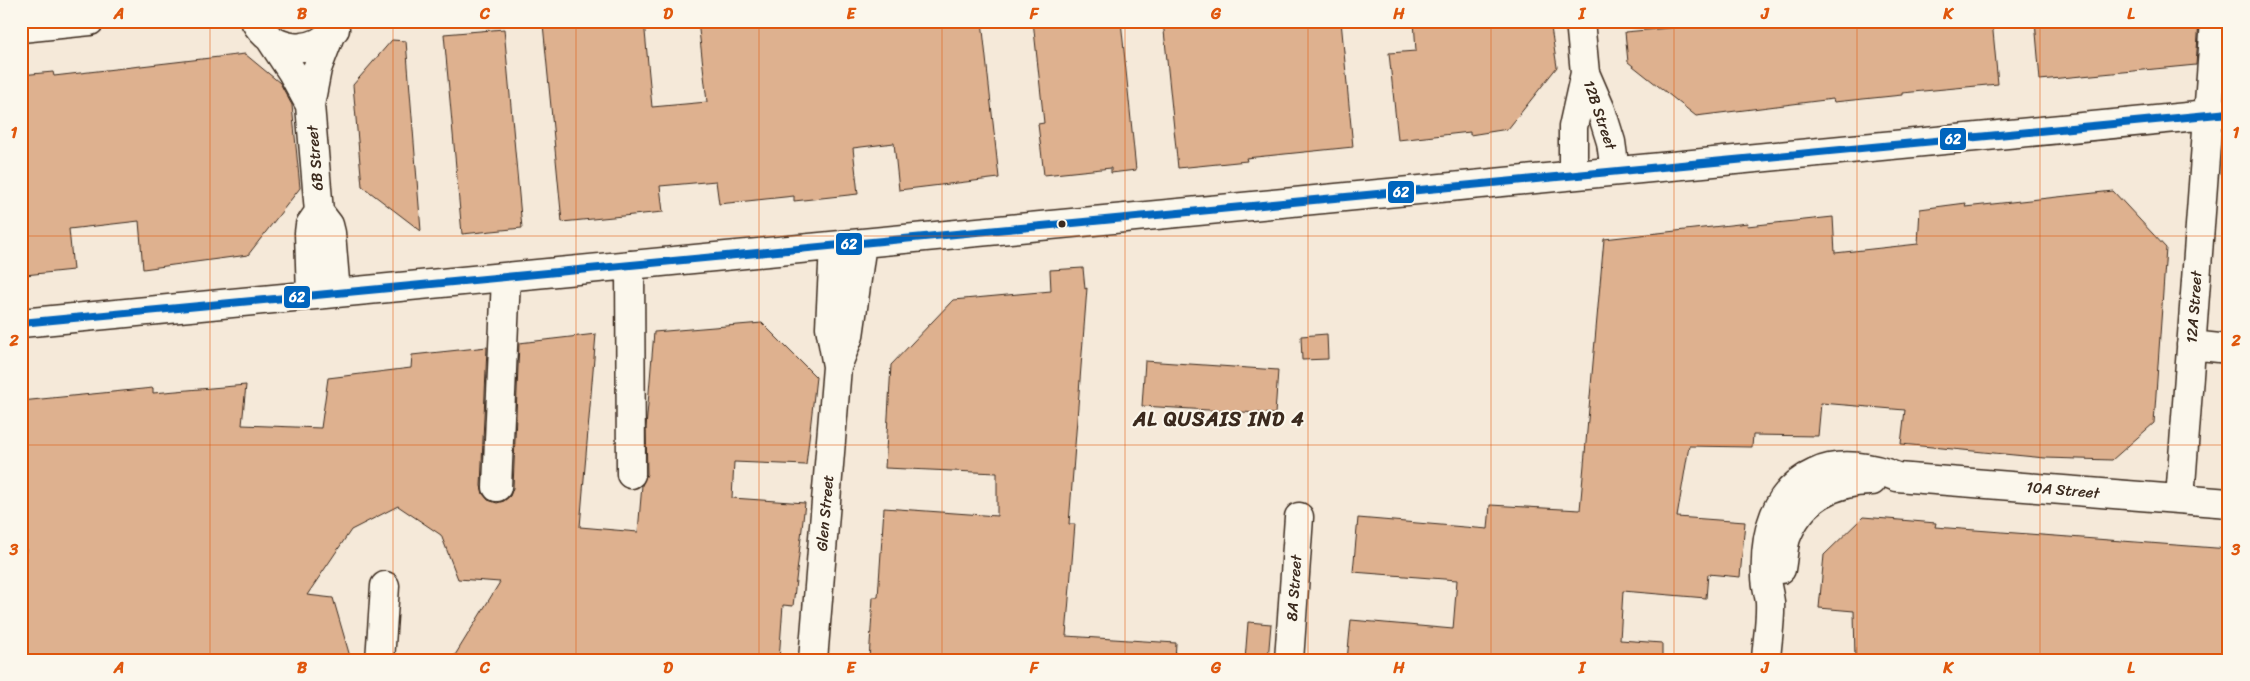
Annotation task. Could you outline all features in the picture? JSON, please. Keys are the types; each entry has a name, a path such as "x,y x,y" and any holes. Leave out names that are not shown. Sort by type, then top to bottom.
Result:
{"street":[{"path":"21,28 90,21"},
{"path":"236,21 262,31 282,46 302,47 320,42 338,26"},
{"path":"1580,21 1585,73"},
{"name":"12A Street","path":"2180,499 2191,345 2218,114 2215,21"},
{"name":"6B Street","path":"324,294 309,233 310,225 320,212 310,105 317,69 338,26"},
{"name":"6B Street","path":"262,31 292,72 310,105"},
{"name":"12B Street","path":"1585,73 1601,110 1611,142 1615,171"},
{"name":"12B Street","path":"1573,175 1573,126 1585,73"},
{"path":"21,323 2218,114"},
{"name":"Glen Street","path":"837,367 849,336 862,243"},
{"name":"Glen Street","path":"813,660 837,367 830,327 834,246"},
{"path":"630,265 631,474"},
{"path":"497,487 506,277"},
{"path":"2191,345 2229,349"},
{"name":"10A Street","path":"1766,660 1770,602 1779,578 1785,540 1797,516 1806,506 1815,497 1839,485 1898,476 2229,503"},
{"name":"8A Street","path":"1289,660 1299,517"},
{"path":"380,660 385,586"}],"building":[{"path":"573,21 644,21 652,107 707,102 698,21 982,21 999,178 899,190 894,143 853,148 858,194 794,201 794,196 719,204 716,181 660,186 663,212 562,222 543,24"},
{"path":"1033,21 1121,21 1136,170 1111,173 1111,168 1044,175 1038,124 1044,123"},
{"path":"1163,21 1341,21 1353,147 1246,158 1247,161 1178,168"},
{"path":"1414,21 1550,21 1557,67 1508,129 1470,135 1470,132 1398,140 1389,53 1416,51"},
{"path":"1746,21 1992,21 1998,84 1902,93 1902,95 1834,102 1833,99 1696,116 1628,62 1625,32"},
{"path":"2035,21 2199,21 2196,65 2040,80"},
{"path":"504,29 522,228 462,234 444,34"},
{"path":"392,40 406,41 421,231 362,186 353,85"},
{"path":"245,54 280,83 292,105 300,188 248,255 143,269 139,221 69,229 73,270 25,275 21,239 21,75 53,72 54,76"},
{"path":"2113,191 2166,248 2154,423 2112,460 2045,458 1901,444 1905,410 1821,403 1818,436 1753,435 1752,447 1689,446 1677,517 1745,522 1740,577 1708,574 1706,598 1623,591 1620,640 1662,643 1662,660 1347,660 1351,620 1453,629 1457,580 1353,572 1358,518 1488,529 1490,505 1580,510 1604,239 1748,223 1747,226 1833,217 1835,253 1918,244 1920,209 1966,203 1965,207"},
{"path":"1083,268 1085,289 1087,288 1069,524 1075,524 1066,636 1176,643 1175,660 869,660 873,597 878,597 884,508 997,516 997,473 885,468 891,365 953,300 1051,291 1050,270"},
{"path":"762,323 816,377 806,465 734,462 732,498 805,503 793,606 783,605 779,660 452,660 500,582 458,579 441,535 398,506 351,530 307,595 333,598 351,660 21,660 21,599 26,549 21,549 21,401 153,388 153,393 246,385 242,425 321,428 328,378 411,368 412,355 487,347 481,486 483,494 488,500 497,503 504,501 510,496 513,488 519,343 596,334 580,527 638,532 642,485 647,474 646,428 654,332"},
{"path":"1327,334 1328,359 1302,360 1301,336"},
{"path":"1145,361 1278,370 1275,414 1142,406"},
{"path":"1863,517 1936,523 1935,527 2229,549 2229,660 1855,660 1854,611 1819,608 1824,555"},
{"path":"1248,622 1271,624 1268,660 1245,660"}],"transit line":[{"name":"62","path":"21,323 2229,113"}],"district":[{"name":"AL QUSAIS IND 4","path":"1219,419"}]}
